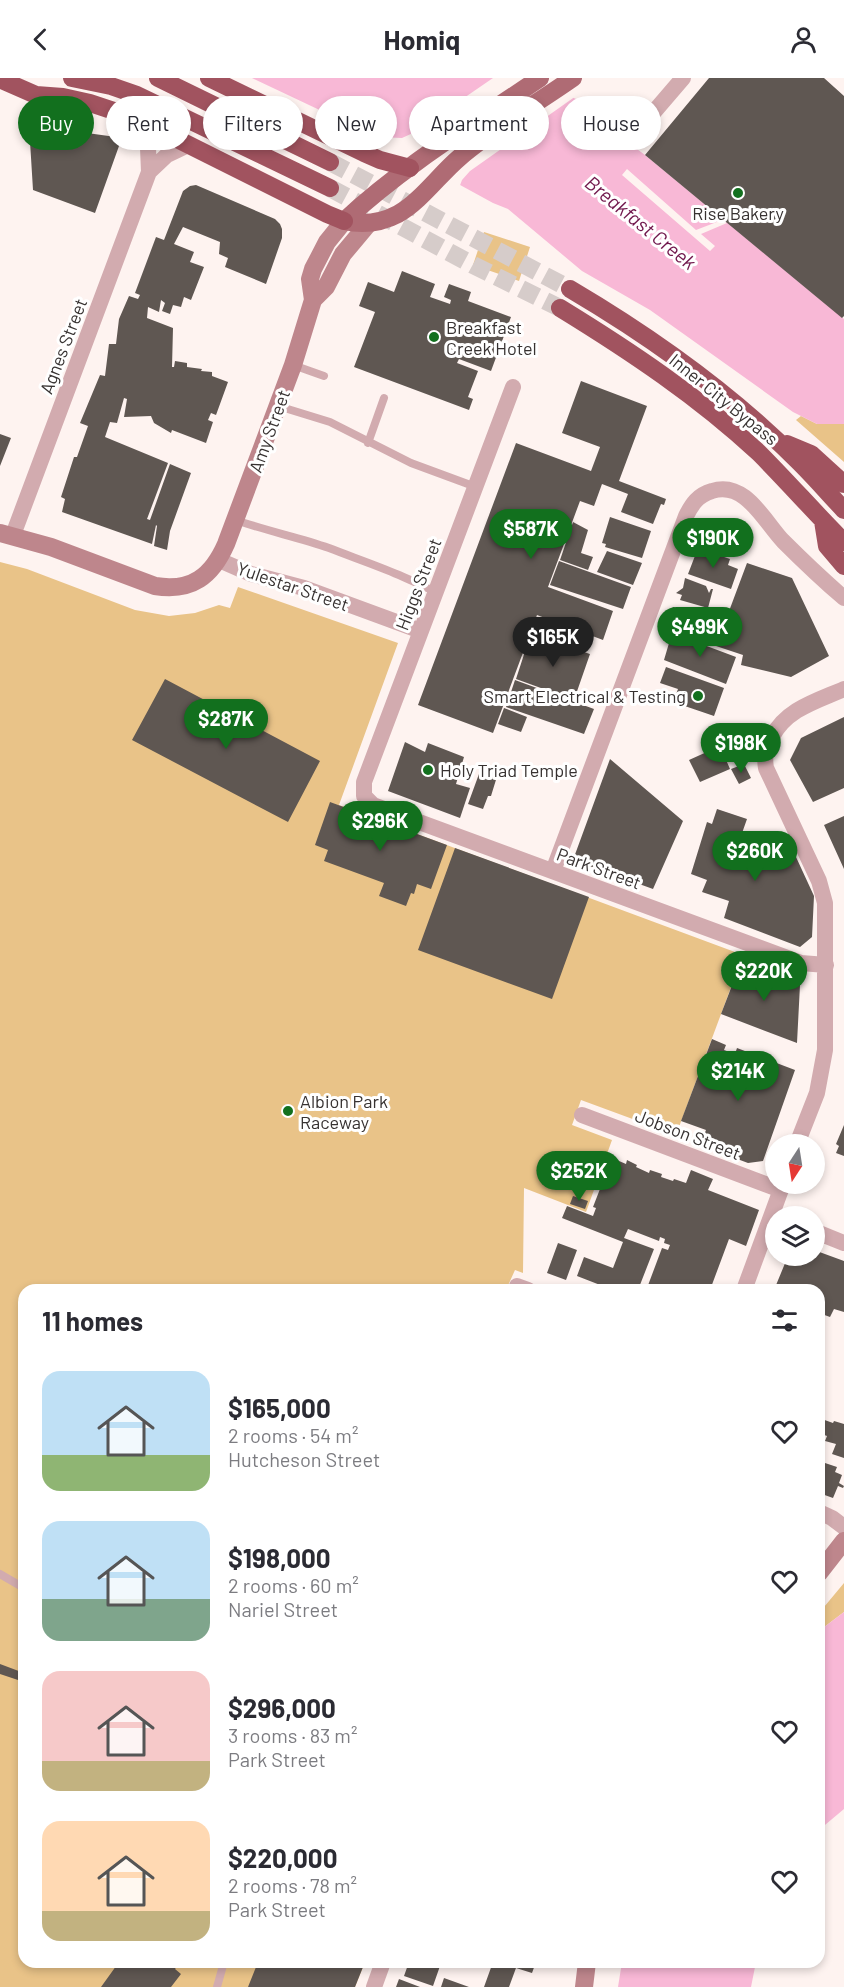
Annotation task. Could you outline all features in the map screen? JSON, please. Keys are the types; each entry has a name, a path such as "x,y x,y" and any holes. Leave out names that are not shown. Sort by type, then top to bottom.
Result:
{"highway":[{"path":"2,81 27,78"},
{"path":"72,78 111,86 137,95 330,188"},
{"path":"158,78 330,162"},
{"path":"209,78 364,153 410,168"},
{"path":"2,81 36,94 63,97 106,108"},
{"path":"191,146 344,221"},
{"name":"Inner City Bypass","path":"570,289 669,351 774,438 844,510"},
{"name":"Inner City Bypass","path":"560,308 642,360 706,408 758,452 844,542"},
{"path":"774,438 811,454 844,484"},
{"path":"823,521 827,546 844,566"}],"main road":[{"path":"344,221 371,197 410,168 540,78"},
{"path":"344,221 369,223 400,213 478,143 573,78"}],"street":[{"path":"661,104 683,78"},
{"name":"Agnes Street","path":"6,534 149,172 148,150"},
{"name":"Agnes Street","path":"149,172 167,155 178,150"},
{"name":"Amy Street","path":"219,560 293,365 313,300 310,279 316,262 331,236 344,221"},
{"name":"Amy Street","path":"313,300 326,287 343,254 369,223"},
{"name":"Higgs Street","path":"364,795 364,782 513,387"},
{"path":"553,871 686,516 699,497 714,490 723,489 739,493 749,500 786,543 823,580 844,598"},
{"name":"Yulestar Street","path":"6,534 51,547 166,588 187,585 198,580 214,568 219,560 251,574 304,588 421,631"},
{"path":"801,1134 817,1093 825,1050 825,903 823,892 766,768 765,754 777,726 785,717 844,689"},
{"name":"Park Street","path":"364,795 374,805 801,963 826,965"},
{"name":"Jobson Street","path":"582,1115 765,1181"},
{"path":"825,1235 844,1243"},
{"path":"746,1284 765,1238"},
{"path":"825,1516 844,1527"},
{"path":"825,1565 844,1541"},
{"path":"374,1987 382,1968"},
{"path":"584,1987 586,1968"}],"lane":[{"path":"293,365 324,376"},
{"path":"368,442 384,398"},
{"path":"278,406 330,422 411,463 476,487"},
{"path":"236,520 330,549 437,592"},
{"path":"0,1574 18,1584"},
{"path":"217,1987 222,1968"}],"shaded area":[{"path":"484,232 530,247 519,281 473,265"},
{"path":"801,416 817,424 844,424 844,462 796,420"},
{"name":"Albion Park Raceway","path":"0,562 27,569 135,610 169,616 195,613 219,605 230,608 238,587 398,643 339,805 743,955 676,1135 581,1100 572,1125 612,1140 586,1212 524,1188 523,1273 515,1270 509,1284 18,1284 18,1968 363,1968 355,1987 0,1987"},
{"path":"844,1583 844,1612 825,1626 825,1606"}],"water":[{"name":"Breakfast Creek","path":"252,78 531,78 570,96 561,96 561,150 638,150 844,319 844,424 817,424 793,412 650,310 582,271 508,209 396,150 397,96 315,96 315,108 303,102 303,96 290,96"},
{"path":"844,1612 844,1809 825,1825 825,1626"},
{"path":"621,1968 755,1968 751,1987 618,1987"}],"pier":[{"path":"493,78 538,78 576,96 561,96 561,107 549,115 549,96 467,96"},
{"path":"409,135 409,150 500,150 470,171 462,180 459,188 390,150 397,150 397,138"},
{"path":"627,169 696,230 722,220 727,223 701,234 715,246 710,251 622,175"}],"building":[{"path":"709,78 824,78 844,96 844,316 842,318 645,155 649,150 661,150 661,136"},
{"path":"94,134 106,136 106,150 118,150 95,213 33,190 31,150 94,150"},
{"path":"196,185 275,219 282,229 282,238 266,284 225,267 228,258 219,254 220,242 183,227 174,244 194,252 190,262 204,267 191,300 184,297 181,307 173,305 170,314 162,311 165,303 161,300 159,312 148,307 147,318 173,328 172,367 175,361 187,363 187,367 212,372 212,376 228,382 216,415 211,413 208,420 213,422 206,443 172,430 171,433 154,423 151,416 124,417 127,399 124,398 117,423 110,422 105,437 168,463 147,519 150,520 170,464 191,473 170,531 167,550 154,546 156,525 152,544 62,512 65,499 61,497 74,457 77,457 88,426 80,423 100,375 105,376 109,344 116,344 119,319 129,296 138,299 140,295 135,293 156,237 164,240 183,191"},
{"name":"Breakfast Creek Hotel","path":"402,271 435,284 430,297 450,304 451,300 444,297 449,284 471,292 468,301 511,317 491,371 459,359 457,363 478,371 468,397 473,399 469,410 354,367 375,312 359,306 368,282 394,292"},
{"path":"581,381 647,406 619,481 666,499 664,505 661,504 653,524 621,512 628,494 602,484 594,506 580,501 548,587 613,611 603,640 537,615 493,733 418,705 516,443 591,471 600,447 562,433"},
{"path":"0,434 11,438 0,466"},
{"path":"610,517 651,531 642,558 605,547 606,544 602,543"},
{"path":"573,522 588,530 581,553 593,557 588,570 560,560"},
{"path":"708,523 728,530 723,542 703,535"},
{"path":"698,548 730,559 728,565 738,569 731,589 688,574"},
{"path":"607,551 642,563 633,585 597,572"},
{"path":"559,561 631,587 623,609 550,585"},
{"path":"747,563 792,578 829,656 791,677 741,665 743,655 716,646"},
{"path":"685,578 706,586 709,593 713,589 708,608 680,600 682,595 676,593 683,588"},
{"path":"673,607 701,617 695,636 666,627"},
{"path":"531,633 545,638 539,650 555,656 559,644 590,654 574,700 516,679"},
{"path":"672,633 736,657 726,684 664,660"},
{"name":"Smart Electrical & Testing","path":"666,667 724,688 714,716 673,702 678,689 660,683"},
{"path":"165,679 320,761 288,822 132,740"},
{"path":"515,680 594,709 584,734 506,707"},
{"path":"504,708 527,717 521,732 498,724"},
{"path":"844,717 844,788 813,802 790,760 801,738"},
{"name":"Holy Triad Temple","path":"405,742 425,752 428,743 464,757 456,784 470,788 460,818 388,791"},
{"path":"720,746 730,769 700,782 689,760"},
{"path":"610,759 683,821 653,889 573,860"},
{"path":"483,763 499,770 491,796 488,796 483,809 468,804"},
{"path":"744,764 751,778 739,784 731,769"},
{"path":"330,802 447,845 431,889 417,884 406,906 379,896 384,883 324,861 328,850 315,845"},
{"path":"717,809 747,819 741,836 796,857 814,896 812,937 800,947 724,918 729,901 702,892 707,880 691,874 707,822 712,824"},
{"path":"844,816 844,869 824,825"},
{"path":"455,848 589,897 552,999 418,950"},
{"path":"741,962 800,985 797,1043 721,1014"},
{"path":"712,1039 726,1045 724,1050 735,1054 737,1048 795,1070 772,1134 765,1134 763,1161 748,1163 700,1145 706,1130 681,1121"},
{"path":"844,1125 844,1156 836,1153 839,1146 836,1144"},
{"path":"612,1158 626,1164 627,1160 649,1173 650,1170 662,1174 661,1177 686,1183 691,1170 713,1179 708,1190 759,1210 746,1246 729,1239 712,1284 648,1284 662,1248 668,1250 670,1245 664,1243 665,1239 660,1237 659,1241 628,1229 624,1238 654,1249 640,1284 598,1284 577,1276 584,1257 613,1268 623,1242 562,1218 567,1206 593,1216 596,1208 593,1207"},
{"path":"573,1196 588,1201 585,1209 570,1204"},
{"path":"558,1243 577,1250 566,1280 547,1273"},
{"path":"825,1254 844,1261 844,1312 834,1309 830,1317 825,1315 825,1284 776,1284 784,1266 825,1266"},
{"path":"825,1420 844,1424 844,1458 832,1454 836,1444 825,1441 827,1436 825,1435"},
{"path":"825,1463 837,1467 835,1472 842,1475 839,1483 844,1486 843,1488 838,1486 833,1498 825,1495"},
{"path":"0,1664 18,1671 18,1680 0,1674"},
{"path":"115,1968 176,1968 181,1974 171,1987 101,1987"},
{"path":"256,1968 363,1968 355,1987 248,1987"},
{"path":"407,1968 439,1968 433,1986 404,1976"},
{"path":"491,1968 516,1968 509,1987 484,1987"},
{"path":"516,1968 534,1968 532,1973"},
{"path":"444,1978 469,1987 441,1987"},
{"path":"399,1979 420,1987 396,1987"}],"tunnel":[{"path":"330,162 570,289"},
{"path":"330,188 473,265 560,308"}],"place":[{"name":"Rise Bakery","path":"738,193"},
{"name":"Breakfast Creek Hotel","path":"434,337"},
{"name":"Smart Electrical & Testing","path":"698,696"},
{"name":"Holy Triad Temple","path":"428,770"},
{"name":"Albion Park Raceway","path":"288,1111"}]}
